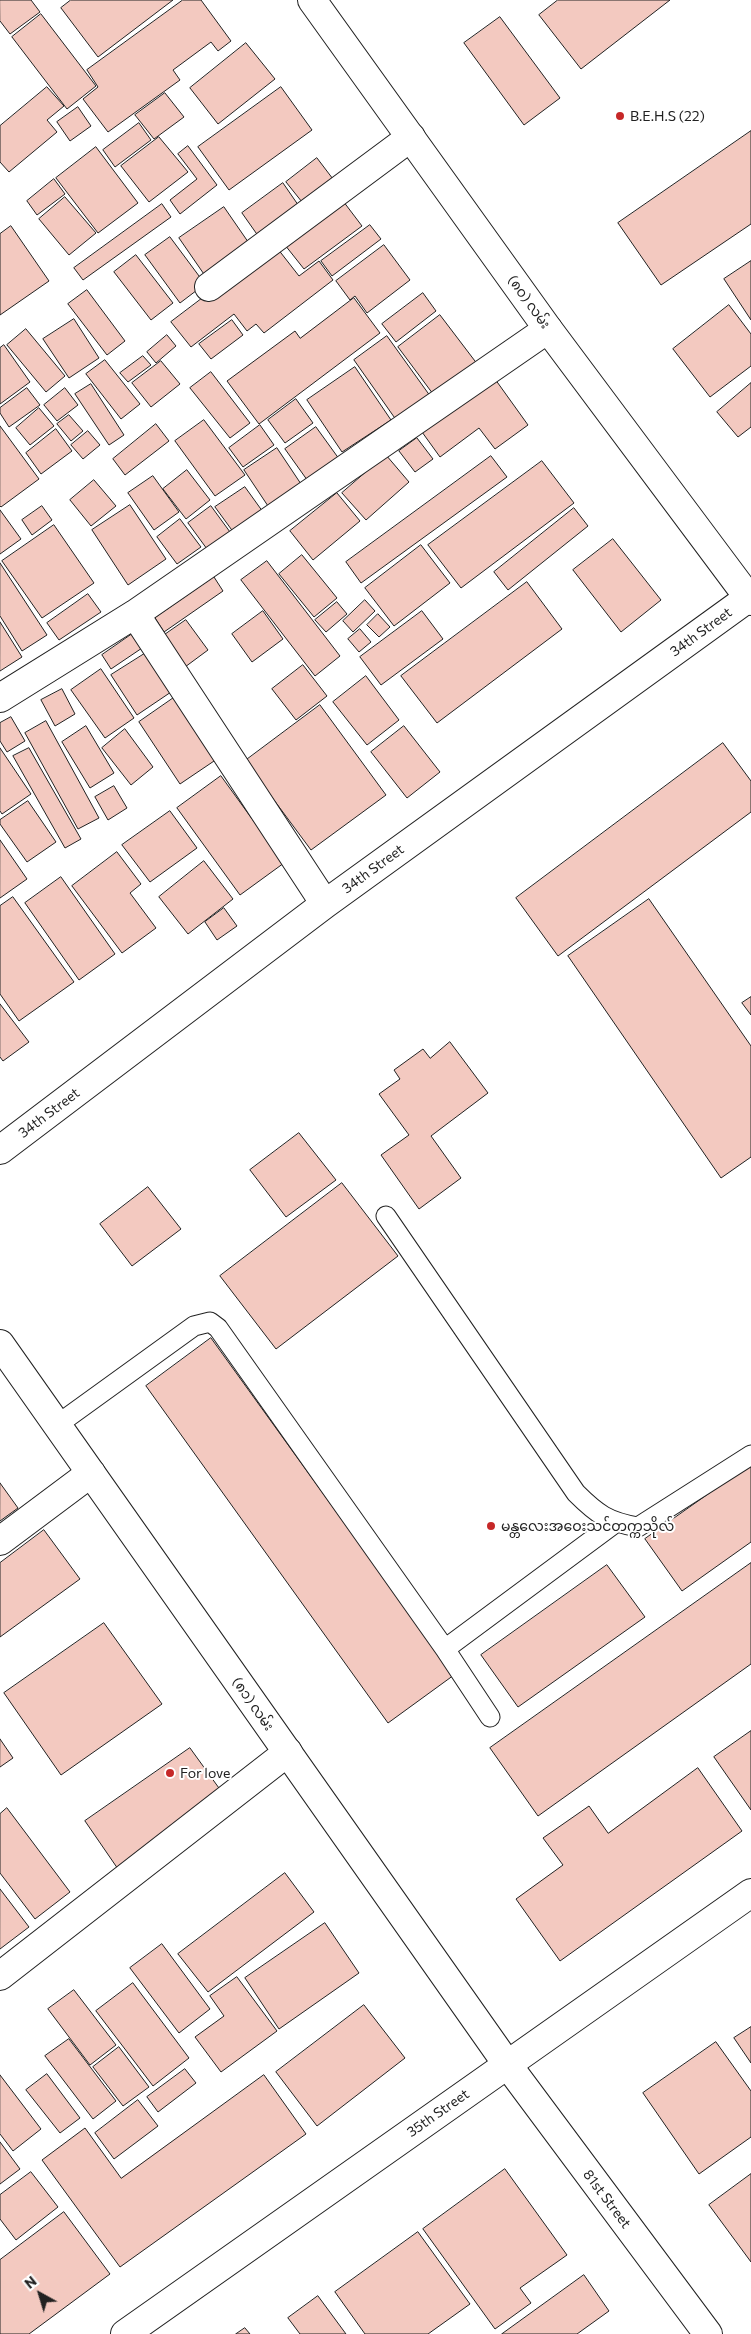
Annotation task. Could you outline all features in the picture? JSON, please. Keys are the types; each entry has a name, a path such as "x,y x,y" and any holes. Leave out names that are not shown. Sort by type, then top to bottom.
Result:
{"street":[{"name":"(၈၀) လမ်း","path":"312,0 548,329 750,598"},
{"path":"209,287 411,137"},
{"path":"0,698 135,614 548,329"},
{"name":"34th Street","path":"0,1150 325,904 750,598"},
{"path":"135,614 325,904"},
{"name":"(၈၁) လမ်း","path":"0,1344 507,2064"},
{"path":"0,1541 91,1473"},
{"path":"0,1976 288,1752"},
{"name":"35th Street","path":"125,2334 751,1892"},
{"name":"81st Street","path":"507,2064 708,2334"}],"lane":[{"path":"386,1216 576,1493 595,1513 615,1523 638,1527 751,1455"},
{"path":"57,1425 194,1326 210,1322 218,1328 490,1717"},
{"path":"444,1649 615,1523"}],"building":[{"path":"0,0 31,0 40,12 10,34 0,21"},
{"path":"71,0 173,0 98,57 61,8"},
{"path":"183,0 201,0 231,41 218,51 211,42 173,70 180,80 108,132 83,99 98,87 87,70"},
{"path":"558,0 670,0 581,69 539,15"},
{"path":"41,14 96,86 67,109 12,37"},
{"path":"500,17 560,98 524,125 464,43"},
{"path":"246,43 275,79 218,124 190,88"},
{"path":"47,87 64,106 47,120 57,132 9,172 0,162 0,126"},
{"path":"281,87 312,130 229,190 198,147"},
{"path":"165,93 184,117 154,139 135,115"},
{"path":"78,107 91,126 70,141 57,122"},
{"path":"139,123 151,140 115,167 103,150"},
{"path":"751,131 751,224 661,285 618,223"},
{"path":"159,137 188,172 149,202 121,166"},
{"path":"188,146 217,185 180,214 170,200 197,179 178,154"},
{"path":"96,147 138,203 98,233 56,178"},
{"path":"317,158 336,183 306,207 286,182"},
{"path":"54,179 65,194 37,215 27,201"},
{"path":"283,183 303,212 261,240 242,213"},
{"path":"65,197 96,233 69,255 39,219"},
{"path":"340,197 362,226 304,269 281,240"},
{"path":"162,204 171,217 83,280 74,268"},
{"path":"224,207 253,249 208,280 179,238"},
{"path":"370,225 381,239 332,276 321,261"},
{"path":"11,226 49,281 0,315 0,234"},
{"path":"170,237 205,284 180,303 145,255"},
{"path":"274,244 299,276 319,261 333,280 264,333 256,324 247,331 234,314 191,347 171,322"},
{"path":"384,245 410,280 367,313 355,296 350,300 336,281"},
{"path":"136,255 173,303 151,320 114,272"},
{"path":"751,261 751,320 724,279"},
{"path":"87,290 125,341 107,355 68,304"},
{"path":"423,293 436,311 396,342 382,324"},
{"path":"354,298 380,333 259,424 227,381 295,331 300,338"},
{"path":"729,305 751,334 751,366 710,397 673,349"},
{"path":"440,315 478,365 436,398 398,347"},
{"path":"74,319 99,358 69,378 43,339"},
{"path":"232,320 243,335 211,359 199,344"},
{"path":"26,329 65,376 46,392 7,345"},
{"path":"167,335 176,346 156,363 147,352"},
{"path":"387,336 433,400 399,424 354,360"},
{"path":"4,345 30,382 0,404 0,348"},
{"path":"143,356 151,365 128,382 120,373"},
{"path":"105,360 140,404 121,419 86,374"},
{"path":"161,361 180,384 151,407 132,383"},
{"path":"355,367 391,420 342,452 307,400"},
{"path":"211,372 250,423 230,438 190,388"},
{"path":"495,379 528,425 495,449 479,428 440,457 422,432"},
{"path":"751,383 751,427 738,437 717,412"},
{"path":"91,384 124,435 109,445 75,394"},
{"path":"27,388 40,405 9,427 0,413 0,408"},
{"path":"65,388 78,405 57,421 44,405"},
{"path":"296,399 313,423 285,443 268,420"},
{"path":"39,408 54,426 30,445 16,428"},
{"path":"69,415 83,431 71,441 57,424"},
{"path":"204,420 245,475 215,496 175,441"},
{"path":"156,424 169,441 125,475 113,459"},
{"path":"260,425 274,445 243,467 229,448"},
{"path":"0,426 39,479 1,507 0,506"},
{"path":"316,427 342,463 310,484 285,449"},
{"path":"56,429 72,451 41,474 26,453"},
{"path":"88,431 100,445 83,459 71,445"},
{"path":"417,438 433,459 415,472 399,451"},
{"path":"277,448 301,484 268,506 244,470"},
{"path":"386,455 409,482 366,520 342,493"},
{"path":"491,456 507,477 361,583 346,562"},
{"path":"542,461 574,503 461,588 428,545"},
{"path":"187,470 210,500 186,519 163,489"},
{"path":"153,476 179,512 154,530 128,493"},
{"path":"94,480 116,506 91,526 70,500"},
{"path":"245,487 263,512 234,533 215,507"},
{"path":"337,493 360,521 313,560 290,531"},
{"path":"130,505 166,559 128,585 92,530"},
{"path":"42,506 52,520 32,535 22,520"},
{"path":"211,506 230,532 207,549 188,523"},
{"path":"574,508 588,526 508,590 494,572"},
{"path":"0,510 21,539 0,554"},
{"path":"180,519 201,547 177,564 157,537"},
{"path":"54,525 94,583 42,618 2,561"},
{"path":"613,539 661,600 621,632 573,570"},
{"path":"421,545 450,583 394,626 365,588"},
{"path":"302,555 337,598 314,617 279,574"},
{"path":"267,561 340,656 315,676 241,580"},
{"path":"0,563 47,635 22,651 0,616"},
{"path":"214,577 223,591 164,632 155,618"},
{"path":"527,582 562,629 437,723 401,676"},
{"path":"88,594 101,612 59,640 47,623"},
{"path":"365,600 375,611 353,632 343,621"},
{"path":"337,602 347,614 326,632 315,620"},
{"path":"263,611 283,639 252,662 232,634"},
{"path":"422,611 443,639 381,685 360,657"},
{"path":"378,614 390,627 379,637 367,625"},
{"path":"186,620 208,650 185,667 163,636"},
{"path":"0,622 22,657 0,671"},
{"path":"360,629 371,642 359,652 348,639"},
{"path":"138,630 148,644 111,669 102,655"},
{"path":"149,651 174,690 137,715 111,675"},
{"path":"303,665 327,696 296,720 272,689"},
{"path":"101,669 134,718 105,738 71,690"},
{"path":"366,676 399,720 367,745 333,702"},
{"path":"62,689 75,714 55,726 41,700"},
{"path":"175,697 217,759 180,784 139,722"},
{"path":"320,705 386,795 311,850 245,761"},
{"path":"11,717 25,741 7,752 0,741 0,723"},
{"path":"46,721 99,818 78,829 25,733"},
{"path":"86,726 114,773 90,788 62,742"},
{"path":"404,726 440,772 407,798 371,752"},
{"path":"125,729 153,767 131,785 102,748"},
{"path":"723,743 751,781 751,812 558,956 516,898"},
{"path":"0,748 31,794 2,814 0,811"},
{"path":"29,748 81,839 65,848 13,756"},
{"path":"221,776 284,863 240,895 177,808"},
{"path":"114,786 127,808 108,820 95,797"},
{"path":"28,801 56,842 27,862 0,824 0,820"},
{"path":"170,811 197,848 150,882 122,845"},
{"path":"0,840 27,879 0,898"},
{"path":"117,852 141,884 130,893 156,928 122,953 72,886"},
{"path":"204,861 233,899 188,934 159,897"},
{"path":"61,877 115,954 79,980 25,903"},
{"path":"13,897 74,982 19,1021 0,994 0,906"},
{"path":"649,899 751,1046 751,1157 721,1178 568,956"},
{"path":"224,908 237,926 217,940 205,922"},
{"path":"751,997 751,1015 742,1003"},
{"path":"0,1004 29,1042 3,1061 0,1057"},
{"path":"450,1042 488,1093 431,1136 461,1178 419,1209 381,1155 409,1135 379,1094 400,1079 394,1070 423,1049 430,1058"},
{"path":"299,1133 336,1180 286,1217 250,1170"},
{"path":"342,1183 398,1256 276,1349 220,1276"},
{"path":"148,1187 181,1229 132,1266 100,1224"},
{"path":"211,1338 454,1675 388,1723 146,1386"},
{"path":"751,1464 751,1542 682,1591 645,1539"},
{"path":"0,1483 18,1508 0,1521"},
{"path":"44,1530 80,1579 0,1637 0,1563"},
{"path":"751,1563 751,1664 538,1816 490,1748"},
{"path":"607,1565 645,1617 518,1707 481,1655"},
{"path":"104,1623 162,1704 61,1775 4,1693"},
{"path":"751,1731 751,1810 714,1757"},
{"path":"0,1739 13,1758 0,1767"},
{"path":"190,1748 224,1795 118,1869 85,1821"},
{"path":"698,1768 742,1831 560,1961 516,1899 563,1865 543,1838 589,1806 608,1833"},
{"path":"7,1808 70,1892 35,1919 0,1873 0,1814"},
{"path":"285,1873 314,1912 208,1992 178,1954"},
{"path":"0,1889 29,1927 0,1949"},
{"path":"325,1923 359,1973 279,2029 245,1978"},
{"path":"162,1944 210,2009 179,2033 130,1968"},
{"path":"237,1977 277,2031 221,2072 195,2037 224,2016 210,1996"},
{"path":"133,1983 189,2058 153,2086 96,2011"},
{"path":"74,1990 116,2045 90,2065 48,2009"},
{"path":"364,2005 405,2058 317,2126 276,2072"},
{"path":"751,2027 751,2063 734,2038"},
{"path":"69,2039 116,2101 93,2119 45,2056"},
{"path":"716,2042 751,2091 751,2137 699,2174 643,2093"},
{"path":"119,2047 149,2087 123,2106 93,2067"},
{"path":"185,2069 196,2083 158,2112 147,2097"},
{"path":"47,2074 80,2118 60,2133 26,2090"},
{"path":"0,2075 41,2129 13,2151 0,2134"},
{"path":"264,2075 306,2134 120,2267 42,2160 85,2128 121,2178"},
{"path":"138,2100 158,2126 114,2159 95,2133"},
{"path":"0,2142 20,2169 0,2184"},
{"path":"505,2169 567,2255 520,2288 531,2303 495,2329 423,2229"},
{"path":"31,2172 58,2207 16,2240 0,2219 0,2195"},
{"path":"751,2174 751,2262 709,2205"},
{"path":"64,2212 110,2274 29,2334 0,2334 0,2260"},
{"path":"418,2232 470,2304 428,2334 365,2334 335,2292"},
{"path":"584,2275 609,2311 577,2334 502,2334"},
{"path":"318,2296 346,2334 300,2334 288,2318"},
{"path":"245,2328 250,2334 236,2334"}],"place":[{"name":"B.E.H.S (22)","path":"620,116"},
{"name":"မန္တလေးအဝေးသင်တက္ကသိုလ်","path":"491,1526"},
{"name":"For love","path":"170,1773"}]}
